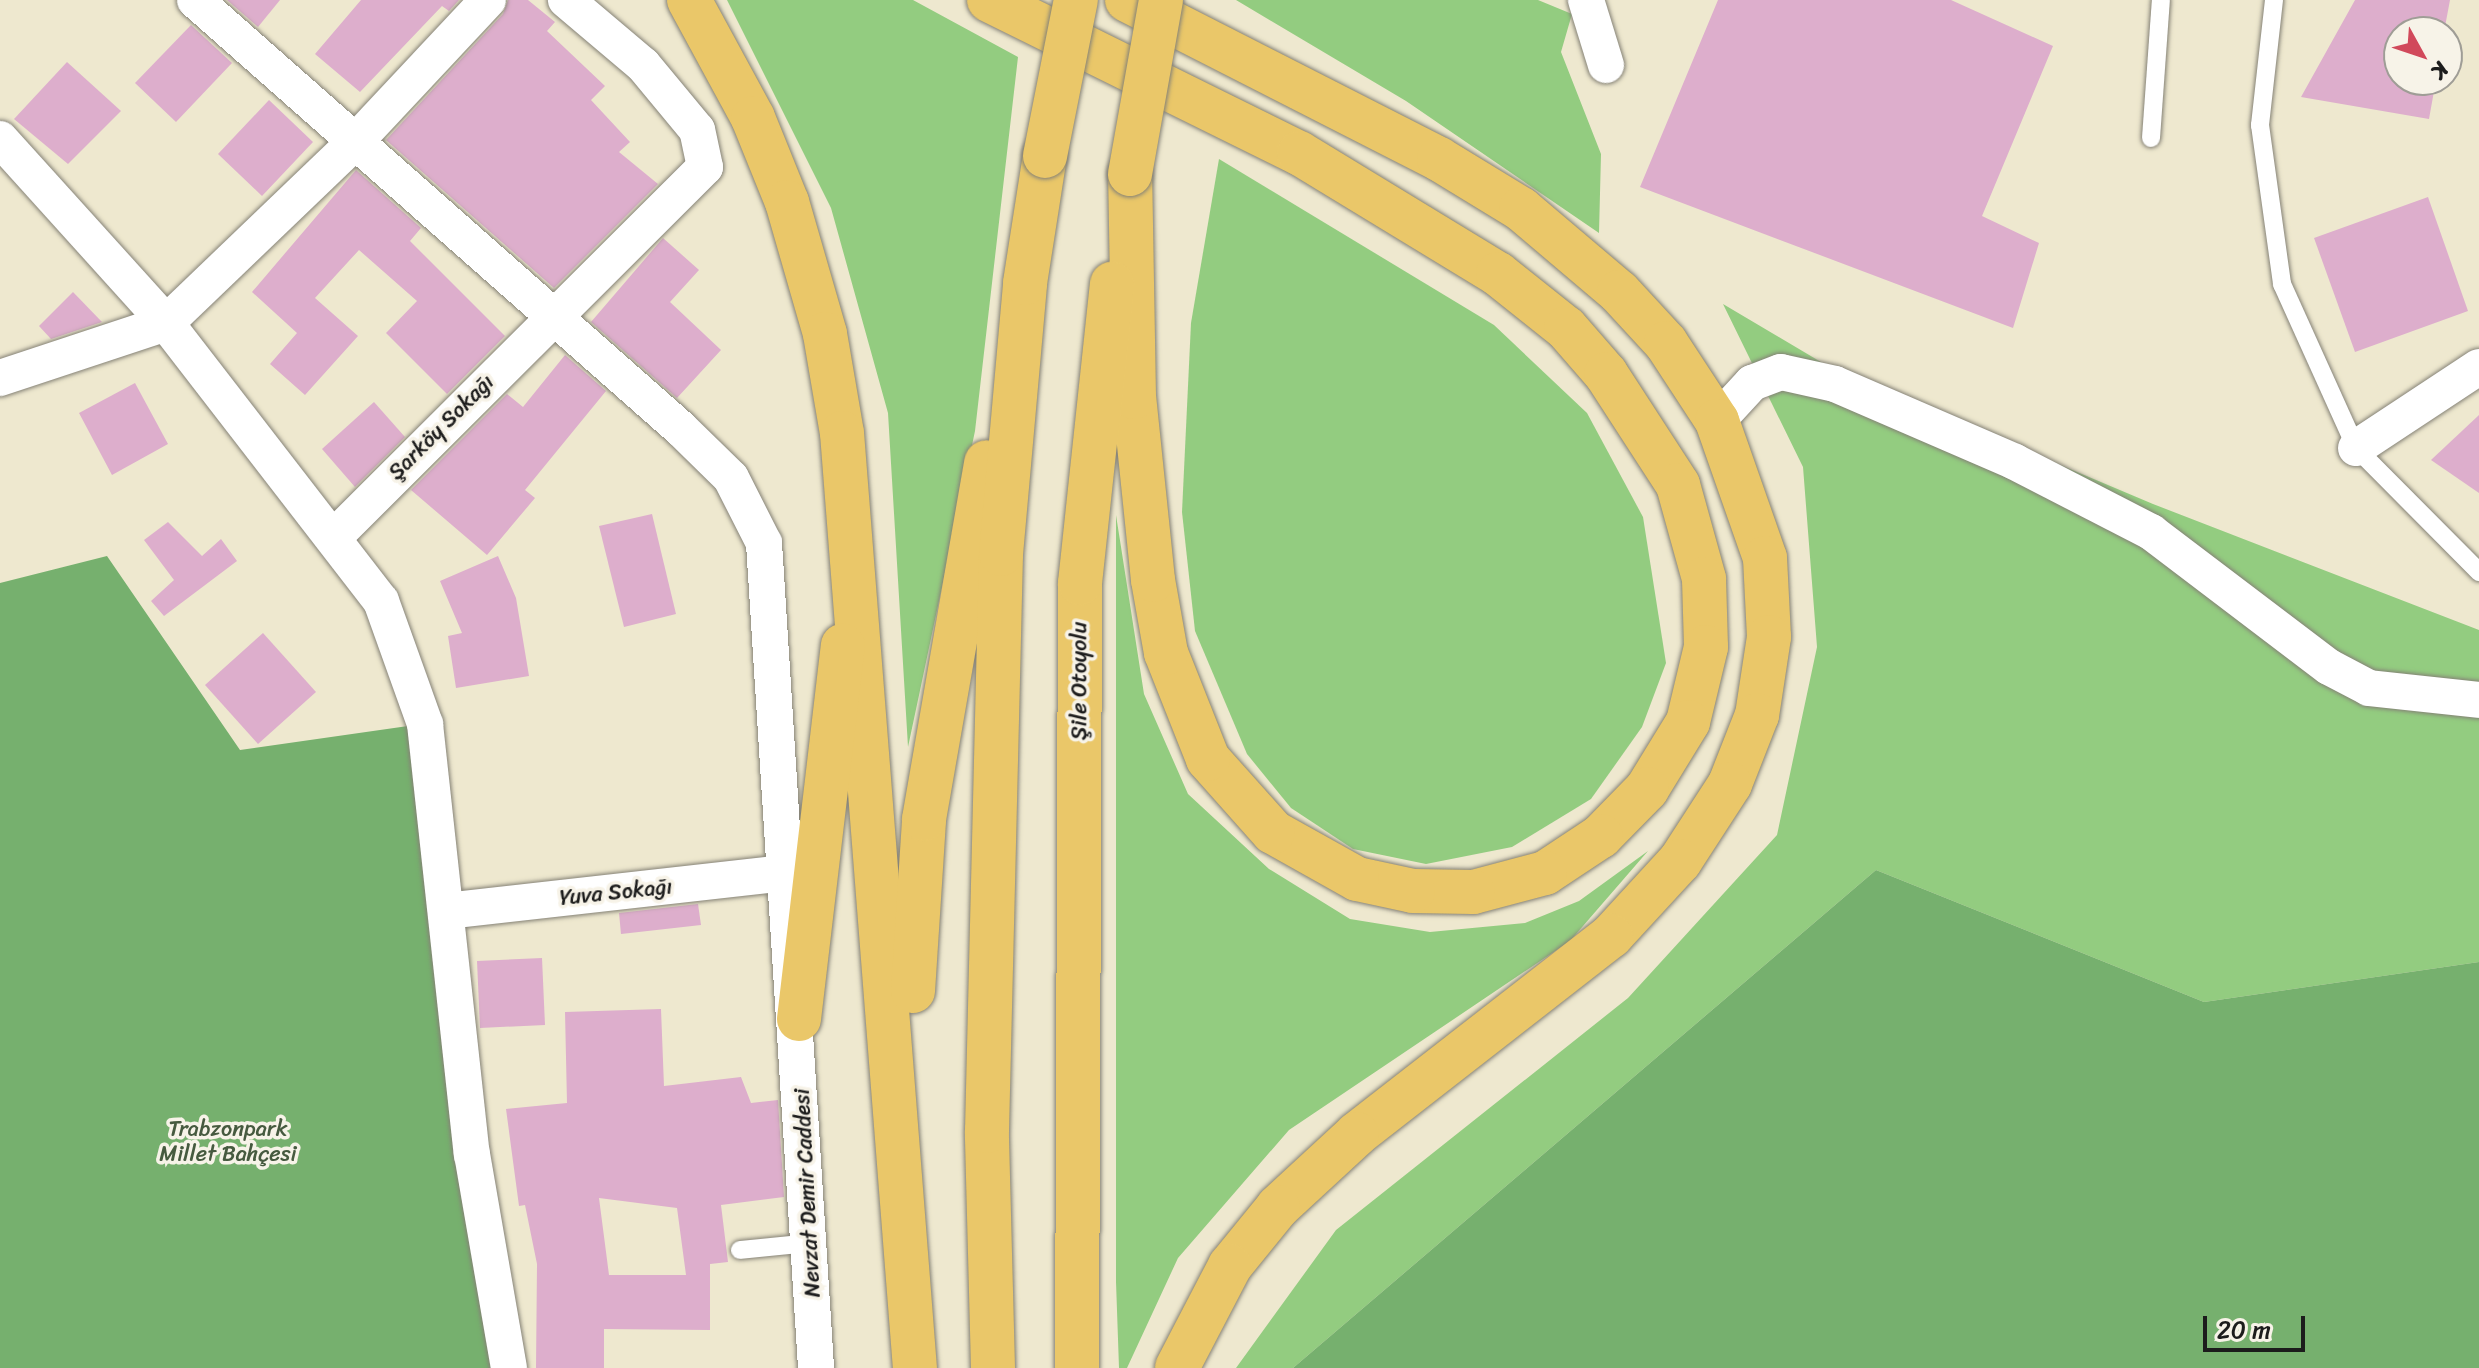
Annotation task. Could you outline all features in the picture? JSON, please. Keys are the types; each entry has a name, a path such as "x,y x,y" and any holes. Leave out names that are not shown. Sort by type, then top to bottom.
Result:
{"highway":[{"path":"689,0 753,118 804,252 840,419 854,548 915,1368"},
{"path":"989,0 1299,153 1498,274 1566,328 1606,374 1678,485 1704,579 1706,647 1688,722 1647,789 1601,836 1545,873 1473,892 1413,891 1357,879 1273,832 1208,759 1166,653 1153,580 1134,397 1130,174"},
{"path":"901,1180 924,819 972,524 1025,283 1045,156 1076,0"},
{"path":"1127,0 1306,87 1521,209 1666,343 1717,421 1765,558 1769,637 1757,715 1730,784 1680,861 1611,936 1357,1134 1278,1207 1230,1266 1177,1368"},
{"name":"Şile Otoyolu","path":"1077,1368 1080,583 1098,371 1161,0"},
{"path":"993,1368 987,1131 1001,554 1025,283"},
{"path":"799,1019 854,548"}],"street":[{"name":"Nevzat Demir Caddesi","path":"195,0 731,478 764,543 799,1019 816,1368"},
{"path":"0,378 166,323 356,141 488,0"},
{"name":"Şarköy Sokağı","path":"334,537 705,167 697,130 643,65 566,0"},
{"path":"1586,0 1606,65"},
{"path":"6,153 166,323 381,601 425,724 472,1154 509,1368"},
{"path":"2356,448 2479,367"},
{"path":"1717,421 1752,383 1781,372 1835,384 2015,462 2151,532 2329,667 2369,688 2479,700"},
{"name":"Yuva Sokağı","path":"446,911 787,873"}],"lane":[{"path":"2151,138 2161,0"},
{"path":"2274,0 2260,125 2282,284 2356,448 2479,572"},
{"path":"740,1250 810,1243"}],"green space":[{"path":"727,0 913,0 1018,57 975,431 908,747 888,413 831,208"},
{"path":"1236,0 1538,0 1572,14 1561,52 1601,154 1599,233 1406,101"},
{"path":"1219,159 1494,325 1587,413 1643,517 1666,663 1642,727 1591,799 1512,847 1426,864 1353,849 1291,808 1247,754 1195,631 1182,512 1191,323"},
{"path":"1723,304 1831,368 2153,504 2479,630 2479,962 2204,1002 1876,870 1293,1368 1236,1368 1336,1230 1628,998 1777,835 1817,647 1803,467"},
{"path":"1116,515 1144,694 1188,794 1269,869 1350,919 1430,932 1525,923 1579,901 1648,851 1570,941 1289,1130 1178,1258 1127,1368 1119,1368 1116,1282"},
{"name":"Trabzonpark Millet Bahçesi","path":"107,556 240,750 408,726 492,1368 0,1368 0,583"},
{"path":"1876,870 2204,1002 2479,962 2479,1368 1293,1368"}],"building":[{"path":"227,0 280,0 258,27"},
{"path":"361,0 459,0 449,11 442,6 360,92 315,54"},
{"path":"508,0 528,0 555,22 547,31 605,86 591,100 630,142 619,152 658,184 554,288 386,140 503,14"},
{"path":"1718,0 1951,0 2053,46 1982,216 2039,243 2013,328 1640,187"},
{"path":"2355,0 2450,0 2447,16 2383,16 2383,96 2433,96 2429,119 2301,97"},
{"path":"191,25 232,63 176,122 135,83"},
{"path":"67,62 121,111 68,164 14,119"},
{"path":"269,100 313,142 262,196 218,154"},
{"path":"356,170 421,228 410,241 505,336 447,394 386,333 417,301 359,250 315,298 358,336 305,395 270,364 297,333 252,292"},
{"path":"2428,197 2468,311 2355,352 2314,238"},
{"path":"663,238 699,270 670,302 721,350 677,398 591,322"},
{"path":"73,292 102,322 51,339 39,326"},
{"path":"565,355 606,391 525,490 535,498 487,555 411,490 507,394 523,407"},
{"path":"135,383 168,444 112,475 79,413"},
{"path":"374,402 405,437 355,487 322,449"},
{"path":"2479,415 2479,493 2431,460"},
{"path":"652,514 676,614 624,627 599,526"},
{"path":"168,522 202,556 221,539 237,561 164,616 151,601 174,580 144,540"},
{"path":"498,556 516,598 529,676 456,688 448,636 462,633 440,581"},
{"path":"263,633 316,692 258,744 205,685"},
{"path":"698,904 701,925 621,934 619,913"},
{"path":"542,958 545,1025 480,1028 477,961"},
{"path":"661,1009 664,1086 741,1077 751,1103 778,1100 784,1197 721,1205 728,1262 710,1264 710,1330 604,1329 604,1368 536,1368 537,1264 525,1205 519,1206 506,1109 567,1103 565,1012","holes":["599,1198 677,1208 686,1275 609,1275"]}]}
